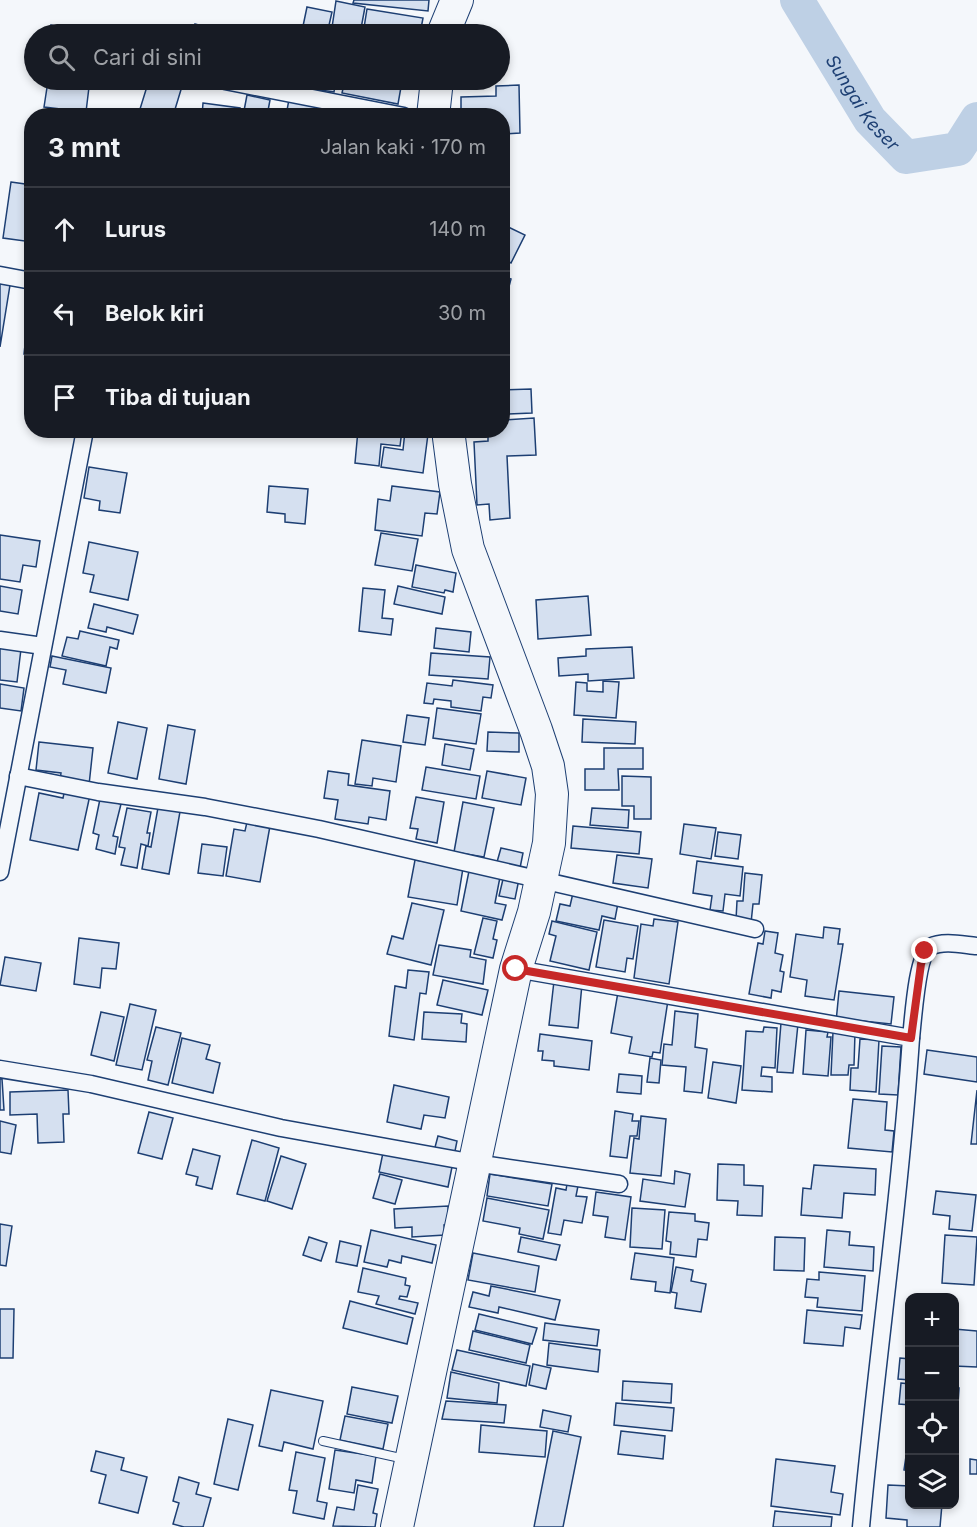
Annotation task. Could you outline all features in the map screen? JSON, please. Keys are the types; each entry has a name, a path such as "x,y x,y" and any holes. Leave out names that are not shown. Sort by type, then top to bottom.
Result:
{"highway":[{"path":"447,24 457,0"},
{"path":"434,108 436,90"},
{"path":"397,1527 516,969 534,912 549,843 552,794 548,766 536,730 468,549 455,484 449,438"}],"street":[{"path":"271,90 363,108"},
{"path":"0,275 24,280"},
{"path":"0,872 83,438"},
{"path":"0,640 43,646"},
{"path":"18,776 98,792 205,807 319,828 755,929"},
{"path":"861,1527 870,1427 905,1133 911,1038 921,964 925,951 933,945 977,946"},
{"path":"516,969 911,1038"},
{"path":"0,1069 91,1084 281,1128 475,1163 619,1184"}],"lane":[{"path":"323,1441 411,1461"}],"building":[{"path":"354,0 429,0 428,11 353,3"},
{"path":"336,1 365,7 362,24 333,24"},
{"path":"307,7 332,12 329,24 303,24"},
{"path":"367,9 423,18 422,24 365,24"},
{"path":"510,85 519,85 520,133 510,134 510,108 461,108 461,97 496,96 496,90 510,90"},
{"path":"47,90 89,90 86,108 44,107"},
{"path":"146,90 181,90 175,108 140,108"},
{"path":"343,90 400,90 398,104 342,93"},
{"path":"247,95 270,100 268,108 245,108"},
{"path":"289,99 318,104 317,108 287,108"},
{"path":"203,103 240,108 203,108"},
{"path":"323,103 341,108 322,108"},
{"path":"11,182 24,184 24,241 3,238"},
{"path":"510,228 525,235 510,262"},
{"path":"0,283 10,285 0,347"},
{"path":"531,389 532,413 510,414 510,390"},
{"path":"534,418 536,455 507,456 510,518 490,520 489,504 477,505 474,442 488,441 488,438 510,438 510,420"},
{"path":"357,438 401,438 400,446 381,444 379,466 355,463"},
{"path":"404,438 427,438 423,473 381,467 384,447 403,450"},
{"path":"89,467 127,473 120,513 99,510 100,501 84,498"},
{"path":"269,486 308,489 305,524 285,522 285,514 267,512"},
{"path":"392,486 440,492 437,514 425,513 422,536 375,530 378,499 390,501"},
{"path":"381,533 418,539 412,571 375,565"},
{"path":"0,535 40,541 36,567 23,565 20,582 0,579"},
{"path":"89,542 138,552 128,600 90,592 94,575 83,573"},
{"path":"416,565 456,573 453,592 445,590 444,593 412,587"},
{"path":"0,586 22,590 18,614 0,611"},
{"path":"398,586 445,597 442,614 394,604"},
{"path":"363,588 385,590 382,618 393,619 391,635 359,631"},
{"path":"588,596 591,635 538,639 536,600"},
{"path":"94,604 138,615 133,634 107,627 106,632 88,628"},
{"path":"436,628 471,632 469,652 434,648"},
{"path":"80,631 119,640 117,649 110,647 106,666 62,656 67,637 78,639"},
{"path":"0,647 21,649 17,682 0,680"},
{"path":"632,647 634,678 588,681 588,674 559,676 558,658 586,656 586,649"},
{"path":"431,653 490,657 488,679 429,675"},
{"path":"52,656 111,668 106,693 63,684 66,670 50,667"},
{"path":"453,680 493,685 491,698 483,697 481,711 451,707 451,701 434,699 433,704 424,703 427,683 452,686"},
{"path":"603,681 619,682 616,718 574,715 576,682 587,683 587,691 603,692"},
{"path":"0,684 24,688 21,711 0,708"},
{"path":"437,708 481,714 476,744 433,738"},
{"path":"407,715 429,718 425,745 403,742"},
{"path":"583,719 636,722 635,744 582,742"},
{"path":"118,722 147,728 137,779 108,773"},
{"path":"168,725 195,730 186,784 159,779"},
{"path":"488,732 519,733 519,752 487,751"},
{"path":"362,740 401,746 396,782 373,778 372,786 355,784"},
{"path":"39,742 93,748 89,785 60,781 61,773 36,770"},
{"path":"445,744 474,749 470,770 442,765"},
{"path":"604,748 643,748 643,769 618,769 619,790 585,790 585,769 604,769"},
{"path":"426,767 480,776 476,799 422,790"},
{"path":"328,771 349,774 348,785 390,791 386,820 369,817 368,824 335,819 338,800 324,798"},
{"path":"487,771 526,778 521,805 482,798"},
{"path":"622,776 651,777 651,819 634,819 634,806 622,806"},
{"path":"65,789 90,795 78,850 30,840 39,793 63,798"},
{"path":"416,797 444,802 437,843 416,839 418,829 410,828"},
{"path":"100,799 121,804 113,836 118,837 115,854 96,849 99,835 93,833"},
{"path":"159,802 181,806 169,874 142,869 146,846 151,847"},
{"path":"463,802 494,808 484,857 454,852"},
{"path":"127,808 151,812 147,833 150,833 148,846 141,844 137,868 121,865 125,848 119,847"},
{"path":"592,808 629,810 628,828 590,825"},
{"path":"247,822 270,826 260,882 226,876 234,829 245,831"},
{"path":"684,824 716,828 711,859 680,854"},
{"path":"573,826 641,832 639,854 571,848"},
{"path":"718,832 741,835 738,859 715,856"},
{"path":"202,844 227,847 223,876 198,873"},
{"path":"501,848 523,853 520,868 497,862"},
{"path":"617,855 652,859 648,888 613,883"},
{"path":"415,860 463,868 457,905 408,897"},
{"path":"697,861 743,867 740,896 725,894 723,911 710,910 712,896 693,893"},
{"path":"470,866 501,872 495,903 506,905 502,920 461,911"},
{"path":"745,873 762,875 759,904 753,904 751,923 736,920 737,901 743,901"},
{"path":"504,875 519,879 515,899 499,896"},
{"path":"573,893 618,903 615,919 602,916 599,930 556,921 560,904 570,906"},
{"path":"412,903 444,910 431,965 387,954 392,936 403,939"},
{"path":"483,918 497,921 493,939 497,940 493,958 474,954"},
{"path":"654,919 678,922 669,984 634,978 641,924 653,926"},
{"path":"604,920 638,926 633,959 627,958 625,972 596,967"},
{"path":"552,921 597,932 589,970 550,961 556,936 549,934"},
{"path":"824,927 840,929 838,944 843,944 834,1000 805,996 807,980 790,977 796,934 823,938"},
{"path":"765,931 778,933 775,953 783,955 780,971 784,972 781,992 772,990 771,998 749,994 758,943 763,944"},
{"path":"79,938 119,943 116,969 102,968 100,988 74,984"},
{"path":"439,945 471,950 470,957 486,960 483,984 433,975"},
{"path":"5,957 41,963 36,991 0,985"},
{"path":"408,970 429,972 426,994 420,993 414,1040 389,1036 395,986 406,988"},
{"path":"443,980 488,990 482,1015 437,1005"},
{"path":"554,981 582,984 578,1028 549,1025"},
{"path":"839,991 894,997 891,1024 853,1020 836,1022"},
{"path":"618,992 668,1000 660,1053 653,1052 652,1057 629,1053 632,1037 611,1033"},
{"path":"130,1004 156,1010 142,1070 116,1065"},
{"path":"675,1011 698,1014 695,1047 707,1049 702,1093 684,1091 686,1067 662,1065 664,1044 672,1045"},
{"path":"101,1012 124,1017 114,1061 91,1055"},
{"path":"424,1012 462,1014 461,1023 467,1024 466,1042 422,1039"},
{"path":"781,1023 798,1024 793,1073 777,1072"},
{"path":"156,1027 181,1033 168,1085 148,1080 152,1061 147,1060"},
{"path":"764,1027 777,1028 775,1068 762,1067 761,1076 772,1077 772,1092 742,1090 746,1031 763,1032"},
{"path":"806,1030 828,1032 827,1037 831,1037 828,1076 803,1074"},
{"path":"833,1032 855,1033 854,1065 849,1065 848,1075 831,1075"},
{"path":"540,1034 592,1041 589,1070 554,1066 554,1061 542,1060 543,1051 538,1051"},
{"path":"182,1038 210,1045 206,1059 220,1063 213,1093 172,1083"},
{"path":"860,1039 879,1040 876,1092 850,1090 851,1068 858,1068"},
{"path":"882,1046 901,1047 898,1095 879,1094"},
{"path":"927,1050 977,1057 977,1082 924,1074"},
{"path":"650,1058 661,1060 659,1083 647,1082"},
{"path":"713,1062 741,1066 736,1103 708,1098"},
{"path":"619,1074 642,1076 641,1094 617,1092"},
{"path":"0,1079 2,1079 4,1110 0,1110"},
{"path":"394,1085 449,1097 445,1118 424,1115 421,1129 387,1122"},
{"path":"68,1090 69,1114 63,1114 64,1142 38,1143 37,1114 10,1115 10,1092"},
{"path":"977,1090 977,1144 971,1144"},
{"path":"853,1099 887,1102 885,1130 894,1131 892,1152 848,1148"},
{"path":"615,1111 633,1114 632,1121 639,1121 637,1136 630,1136 627,1158 610,1156"},
{"path":"149,1112 173,1118 162,1159 138,1153"},
{"path":"641,1116 666,1119 661,1176 630,1173 634,1138 639,1139"},
{"path":"0,1121 16,1125 11,1154 0,1152"},
{"path":"438,1136 457,1141 454,1156 434,1151"},
{"path":"252,1140 279,1148 265,1201 237,1194"},
{"path":"384,1148 453,1162 448,1187 379,1172"},
{"path":"193,1149 220,1156 212,1189 196,1185 198,1177 186,1174"},
{"path":"281,1156 306,1164 292,1209 267,1201"},
{"path":"718,1164 744,1165 744,1185 763,1186 762,1216 737,1215 738,1201 717,1200"},
{"path":"814,1165 876,1169 875,1195 844,1193 842,1218 801,1215 803,1188 811,1189"},
{"path":"675,1171 690,1174 685,1207 640,1201 643,1179 674,1184"},
{"path":"380,1174 402,1180 395,1204 373,1198"},
{"path":"490,1174 552,1184 548,1206 487,1196"},
{"path":"567,1184 578,1186 576,1196 587,1197 582,1223 564,1220 561,1235 548,1233 556,1188 566,1190"},
{"path":"936,1191 976,1195 972,1231 949,1229 950,1216 933,1214"},
{"path":"596,1192 631,1197 625,1240 605,1237 608,1217 593,1215"},
{"path":"487,1198 549,1210 543,1239 519,1234 520,1228 483,1221"},
{"path":"448,1206 449,1225 444,1225 445,1235 412,1237 412,1227 395,1228 394,1209"},
{"path":"632,1208 665,1210 662,1249 630,1247"},
{"path":"669,1212 695,1214 695,1221 709,1223 707,1240 698,1239 696,1257 670,1254 671,1242 666,1241"},
{"path":"0,1224 12,1226 6,1266 0,1265"},
{"path":"371,1230 436,1245 432,1263 402,1256 401,1263 389,1260 387,1267 364,1262"},
{"path":"827,1230 850,1232 849,1245 874,1247 873,1271 824,1267"},
{"path":"945,1235 977,1237 974,1285 942,1283"},
{"path":"309,1237 327,1243 321,1261 303,1255"},
{"path":"521,1237 560,1245 556,1260 518,1252"},
{"path":"775,1237 805,1238 804,1271 774,1270"},
{"path":"340,1241 361,1246 357,1266 336,1262"},
{"path":"473,1253 539,1266 535,1292 468,1280"},
{"path":"635,1253 674,1258 670,1293 655,1291 656,1282 631,1279"},
{"path":"676,1267 693,1270 691,1281 706,1284 701,1312 675,1308 677,1293 671,1292"},
{"path":"363,1268 406,1278 405,1285 410,1286 407,1297 400,1296 399,1299 418,1303 415,1314 376,1304 379,1296 358,1292"},
{"path":"819,1272 865,1276 862,1311 817,1307 818,1298 805,1297 807,1279 819,1280"},
{"path":"491,1286 560,1300 555,1320 499,1307 498,1313 469,1307 473,1292 489,1296"},
{"path":"350,1301 413,1318 407,1344 343,1328"},
{"path":"0,1309 14,1309 13,1358 0,1358"},
{"path":"807,1310 862,1315 860,1329 845,1327 843,1346 804,1343"},
{"path":"479,1314 537,1328 532,1344 475,1330"},
{"path":"545,1323 599,1330 597,1346 543,1340"},
{"path":"959,1329 977,1331 977,1367 959,1366"},
{"path":"473,1331 530,1345 526,1363 469,1350"},
{"path":"549,1343 600,1350 598,1372 547,1365"},
{"path":"457,1350 530,1366 526,1386 452,1370"},
{"path":"900,1358 905,1358 905,1380 898,1379"},
{"path":"533,1364 551,1368 546,1389 529,1385"},
{"path":"451,1372 499,1383 497,1403 447,1398"},
{"path":"623,1381 672,1384 671,1403 622,1400"},
{"path":"901,1383 905,1383 905,1405 899,1404"},
{"path":"352,1387 398,1396 392,1423 347,1414"},
{"path":"271,1390 323,1401 313,1449 284,1442 282,1451 259,1446"},
{"path":"446,1401 506,1405 504,1423 442,1419"},
{"path":"616,1403 674,1408 672,1431 614,1425"},
{"path":"543,1410 571,1416 568,1432 540,1427"},
{"path":"345,1416 388,1424 383,1449 340,1440"},
{"path":"228,1419 253,1425 238,1490 214,1484"},
{"path":"481,1425 547,1431 545,1457 479,1452"},
{"path":"553,1431 581,1437 563,1527 534,1527"},
{"path":"621,1431 665,1436 663,1459 618,1454"},
{"path":"335,1450 376,1456 372,1483 356,1480 354,1493 329,1489"},
{"path":"96,1451 124,1458 121,1470 147,1477 138,1513 99,1503 106,1475 91,1471"},
{"path":"296,1452 325,1458 317,1501 327,1503 324,1519 293,1513 297,1491 289,1490"},
{"path":"776,1459 835,1466 831,1492 843,1494 840,1515 771,1506"},
{"path":"970,1459 977,1460 977,1474 970,1474"},
{"path":"179,1477 199,1483 196,1494 211,1498 203,1527 184,1527 173,1524 179,1503 173,1501"},
{"path":"358,1485 378,1489 373,1513 377,1514 375,1527 333,1526 337,1507 354,1510"},
{"path":"888,1485 905,1486 905,1509 942,1509 940,1527 907,1527 907,1520 886,1518"},
{"path":"775,1511 832,1517 831,1527 773,1527"}],"waterway":[{"name":"Sungai Keser","path":"797,0 870,120 906,157 958,149 977,119"}],"route":[{"path":"516,969 911,1038 921,964 925,951"}]}
